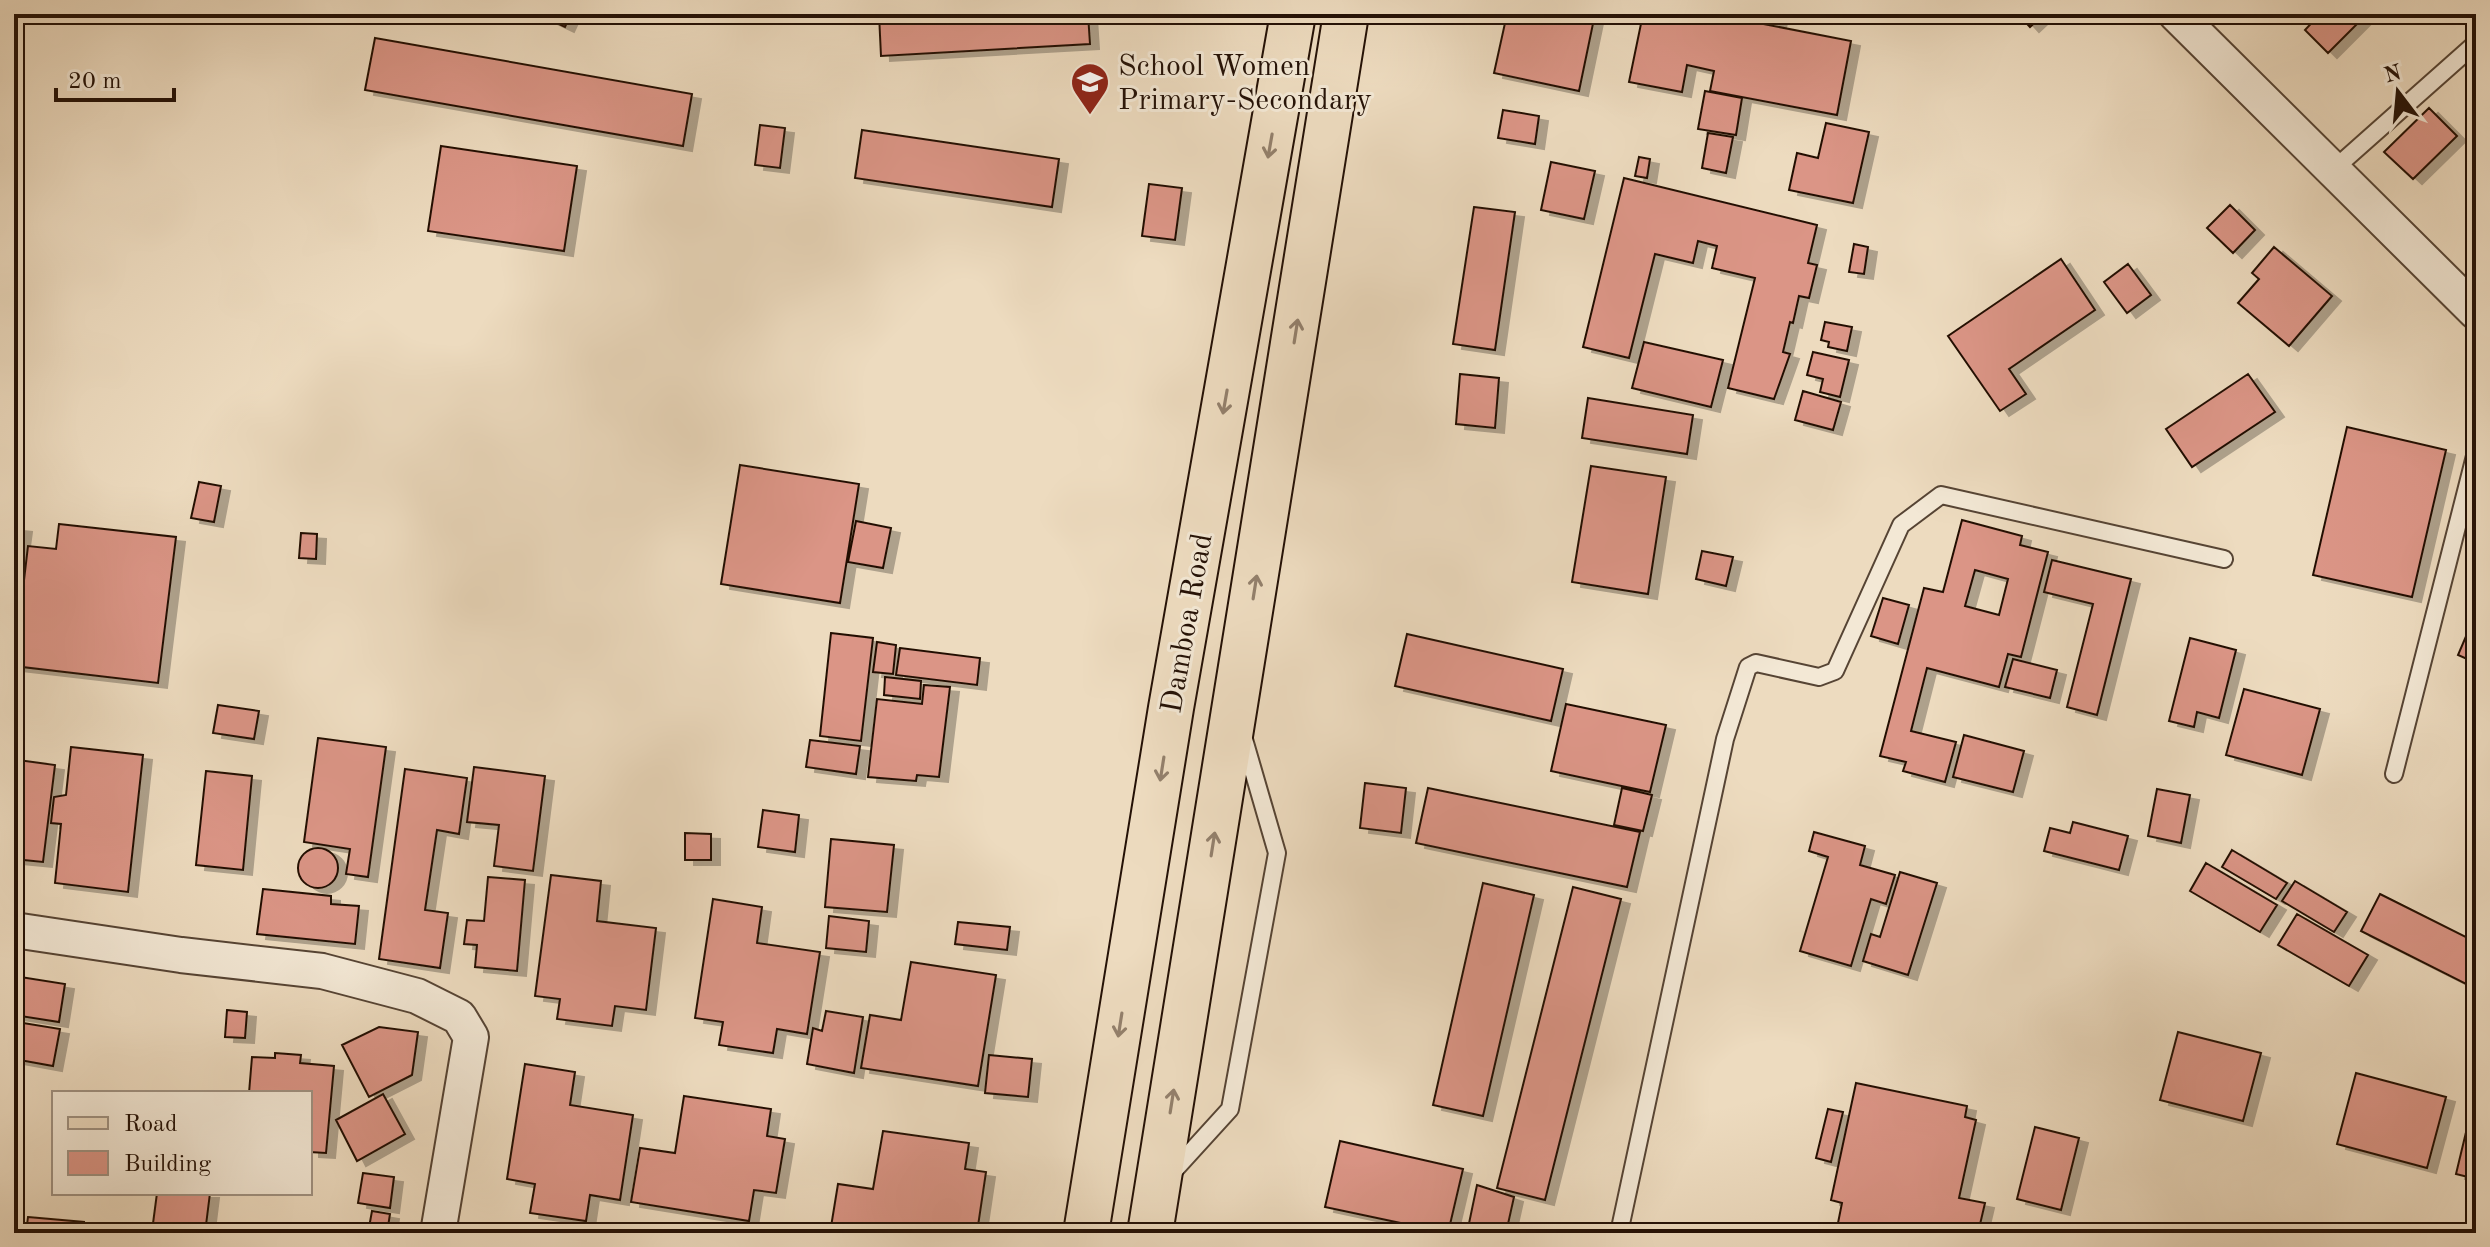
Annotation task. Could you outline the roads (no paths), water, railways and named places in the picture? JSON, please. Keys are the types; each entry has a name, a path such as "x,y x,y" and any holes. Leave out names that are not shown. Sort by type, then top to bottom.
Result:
{"main road":[{"name":"Damboa Road","path":"1086,1233 1171,708 1293,14"},
{"name":"Damboa Road","path":"1150,1233 1346,14"}],"street":[{"path":"2176,14 2475,310"},
{"path":"14,930 181,955 322,971 417,996 459,1017 471,1037 438,1233"}],"lane":[{"path":"2333,170 2476,43"},
{"path":"2394,774 2476,452"},
{"path":"1619,1233 1725,739 1748,667 1756,663 1819,677 1835,671 1901,525 1941,495 2224,559"},
{"path":"1157,1189 1230,1109 1277,853 1236,707"}],"place":[{"name":"School Women Primary-Secondary","path":"1090,116"}]}
